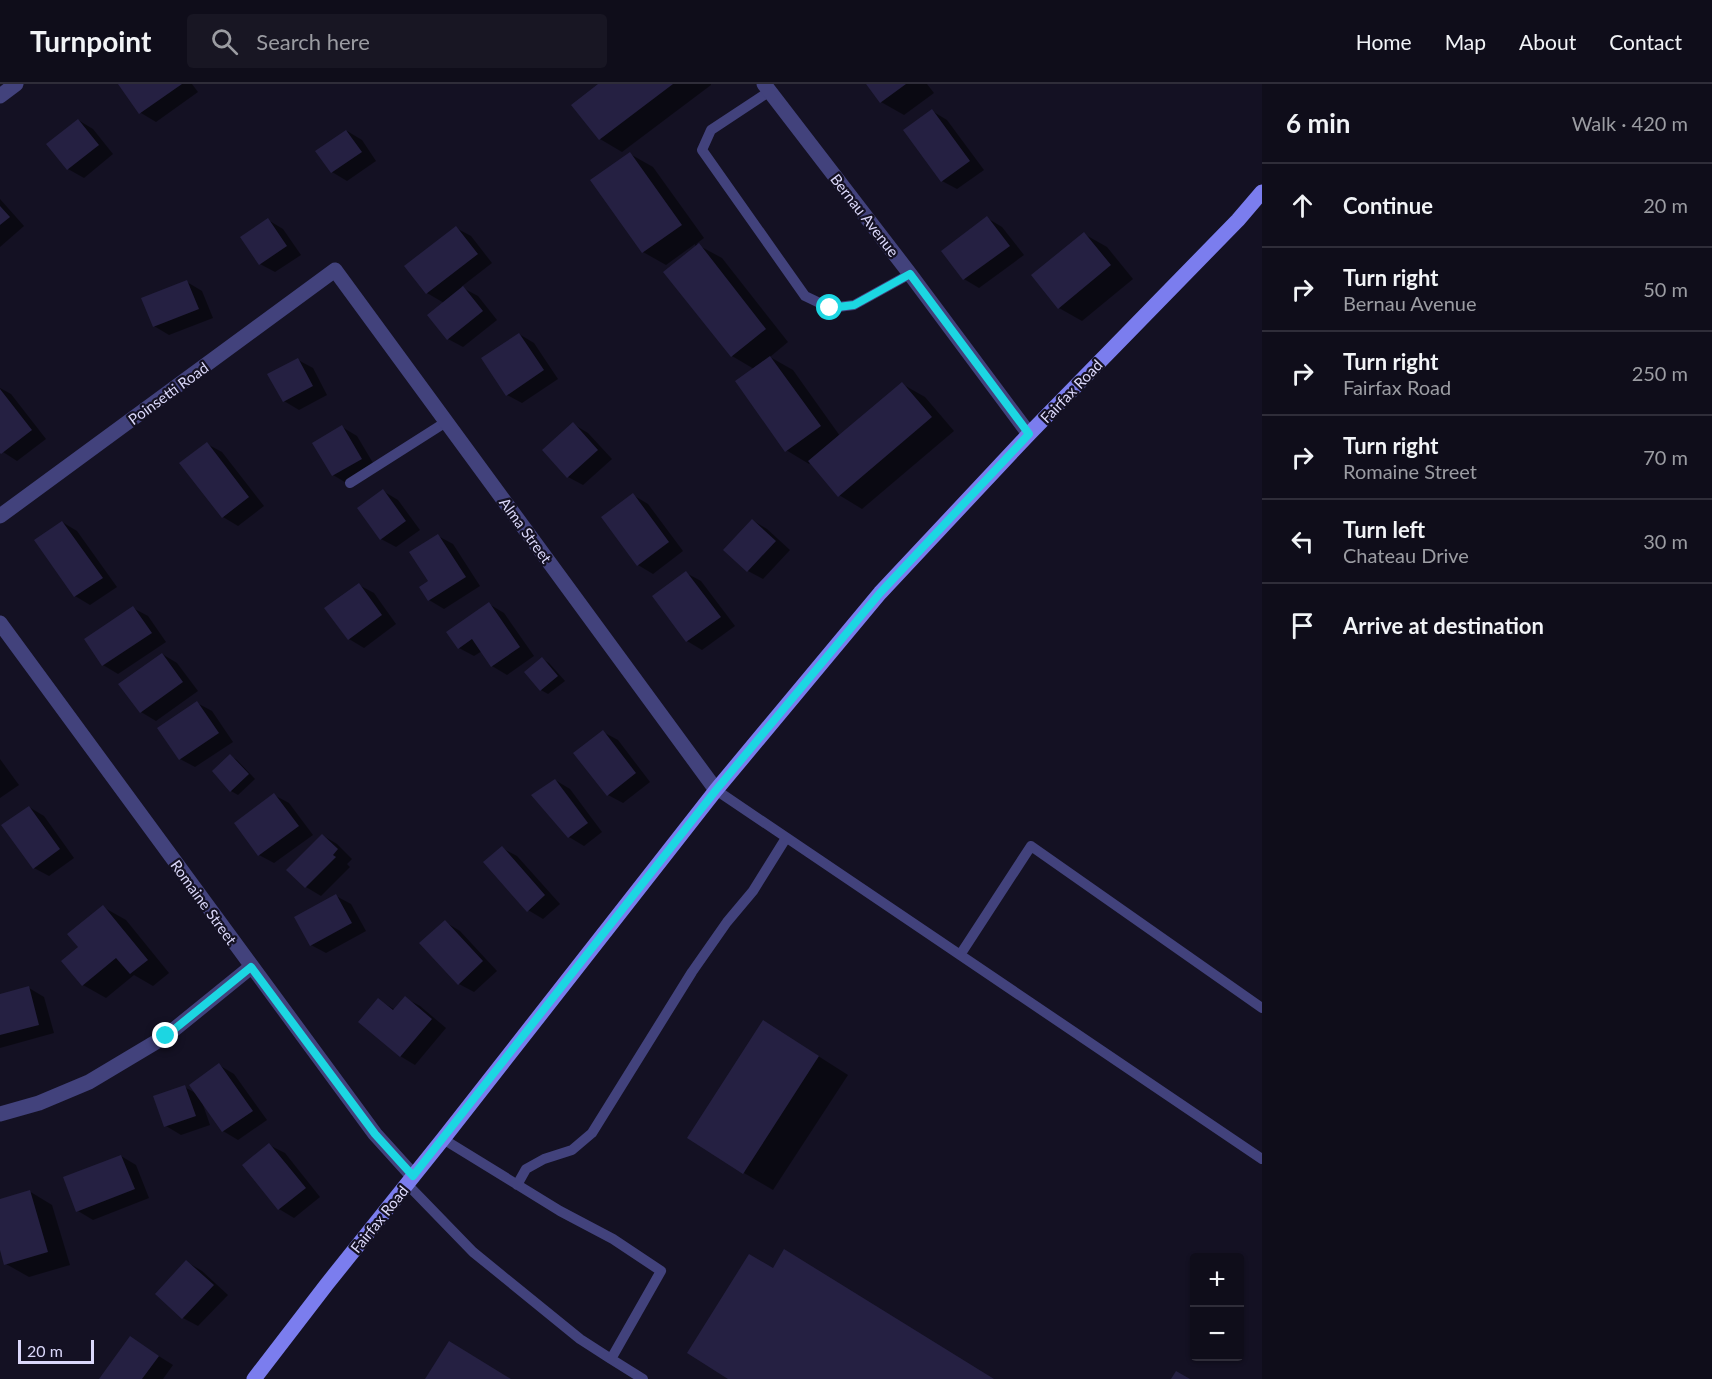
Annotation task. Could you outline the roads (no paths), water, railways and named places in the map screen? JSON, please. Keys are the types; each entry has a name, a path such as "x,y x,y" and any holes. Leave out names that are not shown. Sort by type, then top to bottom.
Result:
{"street":[{"path":"0,96 16,84"},
{"name":"Bernau Avenue","path":"767,88 1029,434"},
{"name":"Fairfax Road","path":"254,1379 716,790 880,593 1029,434 1238,220 1262,192"},
{"name":"Alma Street","path":"335,270 716,790"},
{"name":"Poinsetti Road","path":"0,516 335,270"},
{"name":"Romaine Street","path":"0,624 410,1180"},
{"path":"0,1114 39,1103 89,1082 166,1036 251,967"}],"lane":[{"path":"767,88 711,130 702,150 805,296 830,308 854,305 910,274"},
{"path":"350,483 446,422"},
{"path":"716,790 1262,1160"},
{"path":"517,1185 526,1169 544,1159 572,1150 592,1133 692,972 727,922 753,891 786,838"},
{"path":"960,955 1031,846 1262,1008"},
{"path":"443,1139 560,1211 612,1239 661,1271 612,1359"},
{"path":"410,1180 473,1252 580,1339 643,1379"}]}
